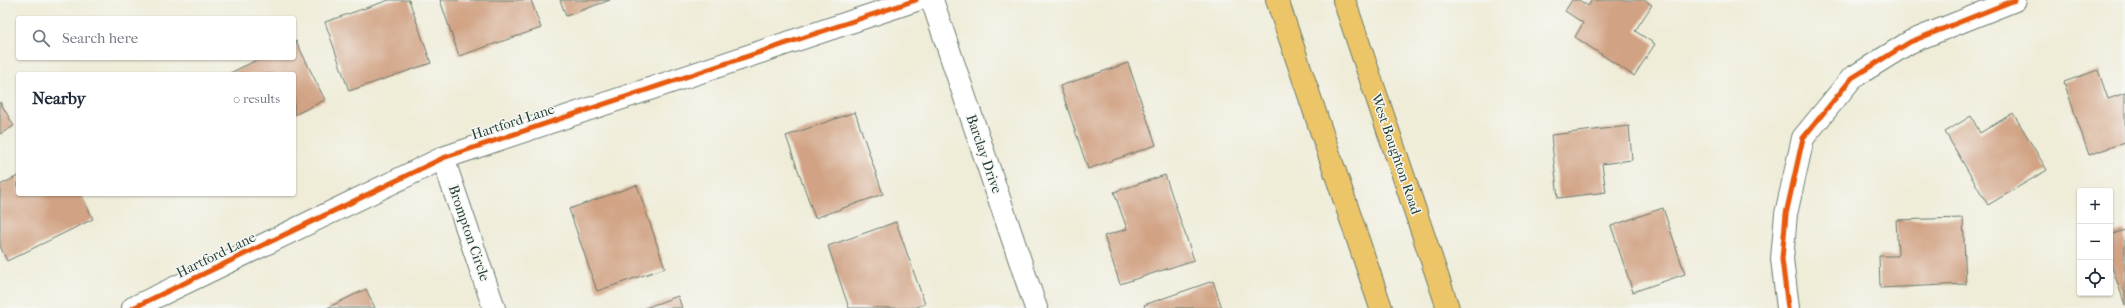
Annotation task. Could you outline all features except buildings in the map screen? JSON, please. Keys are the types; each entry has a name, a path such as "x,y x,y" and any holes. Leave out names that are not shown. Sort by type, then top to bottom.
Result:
{"main road":[{"path":"1277,0 1381,308"},
{"name":"West Boughton Road","path":"1344,0 1448,308"}],"street":[{"name":"Hartford Lane","path":"133,308 443,158 916,0"},
{"name":"Barclay Drive","path":"932,0 1036,308"},
{"path":"1788,308 1782,259 1786,214 1803,138 1852,78 1910,42 2015,0"},
{"name":"Brompton Circle","path":"443,158 494,308"}],"cycle path":[{"path":"133,308 443,158 916,0"},
{"path":"1788,308 1782,259 1786,214 1803,138 1852,78 1910,42 2015,0"}]}
